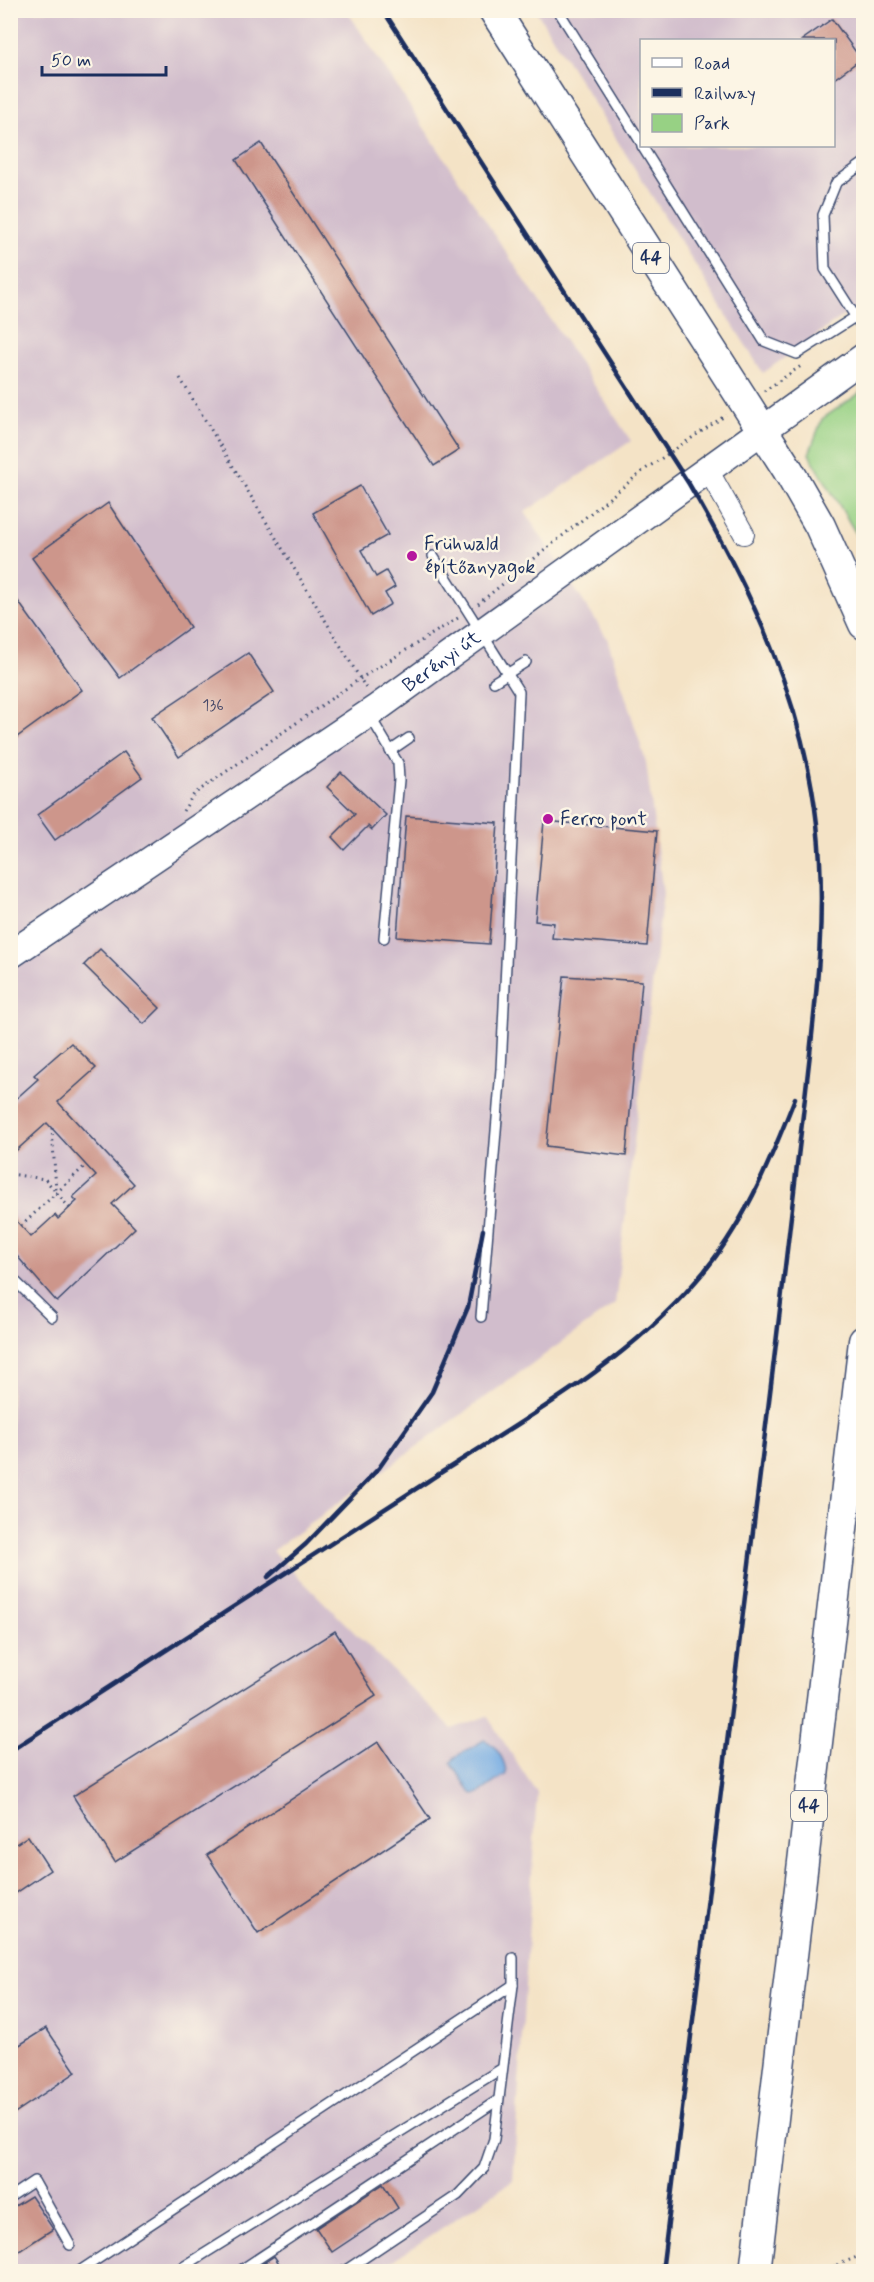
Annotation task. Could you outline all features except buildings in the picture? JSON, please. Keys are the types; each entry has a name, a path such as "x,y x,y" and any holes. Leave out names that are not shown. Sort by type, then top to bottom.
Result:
{"main road":[{"name":"44","path":"494,10 745,403 820,526 864,624"},
{"name":"44","path":"754,2271 864,1341"}],"street":[{"name":"Berényi út","path":"10,955 373,711 476,621 708,470 863,359"},
{"path":"708,470 744,534"}],"lane":[{"path":"558,10 640,142"},
{"path":"643,147 764,340 797,354 855,317"},
{"path":"864,164 836,183 823,214 825,269 864,330"},
{"path":"433,556 519,692 501,1070 481,1317"},
{"path":"494,682 526,662"},
{"path":"373,711 390,751 398,763 399,780 384,938"},
{"path":"390,751 409,738"},
{"path":"10,1276 52,1317"},
{"path":"343,2271 458,2195 473,2182 490,2156 513,1985 513,1958"},
{"path":"78,2271 513,1985"},
{"path":"175,2271 501,2069"},
{"path":"238,2271 498,2100"},
{"path":"10,2197 34,2181 70,2245"}],"path":[{"path":"180,817 194,794 361,678 476,621 644,470 805,363"},
{"path":"180,378 361,678 373,711"},
{"path":"52,1128 57,1191"},
{"path":"21,1226 86,1165"},
{"path":"10,1174 45,1179 72,1211"},
{"path":"821,2271 864,2254"},
{"path":"833,2266 837,2271"}],"shaded area":[{"path":"11,11 347,11 631,441 525,512 607,638 646,762 663,893 615,1304 272,1551 452,1729 487,1716 537,1793 513,2181 377,2271 11,2272"},
{"path":"536,11 863,11 863,302 763,373"}],"green space":[{"path":"863,391 863,554 854,530 809,454 822,419"}],"water":[{"path":"484,1740 500,1754 506,1774 479,1793 472,1794 451,1763 455,1757"}],"railway":[{"path":"383,10 689,484 734,565 787,690 810,778 817,824 821,924 813,1023 662,2272"},
{"path":"10,1751 535,1414 637,1339 696,1281 728,1239 765,1171 795,1098"},
{"path":"268,1577 306,1544 379,1468 432,1392 468,1307 483,1230"}],"place":[{"name":"Frühwald építőanyagok","path":"412,556"},
{"name":"Ferro pont","path":"548,819"}]}
